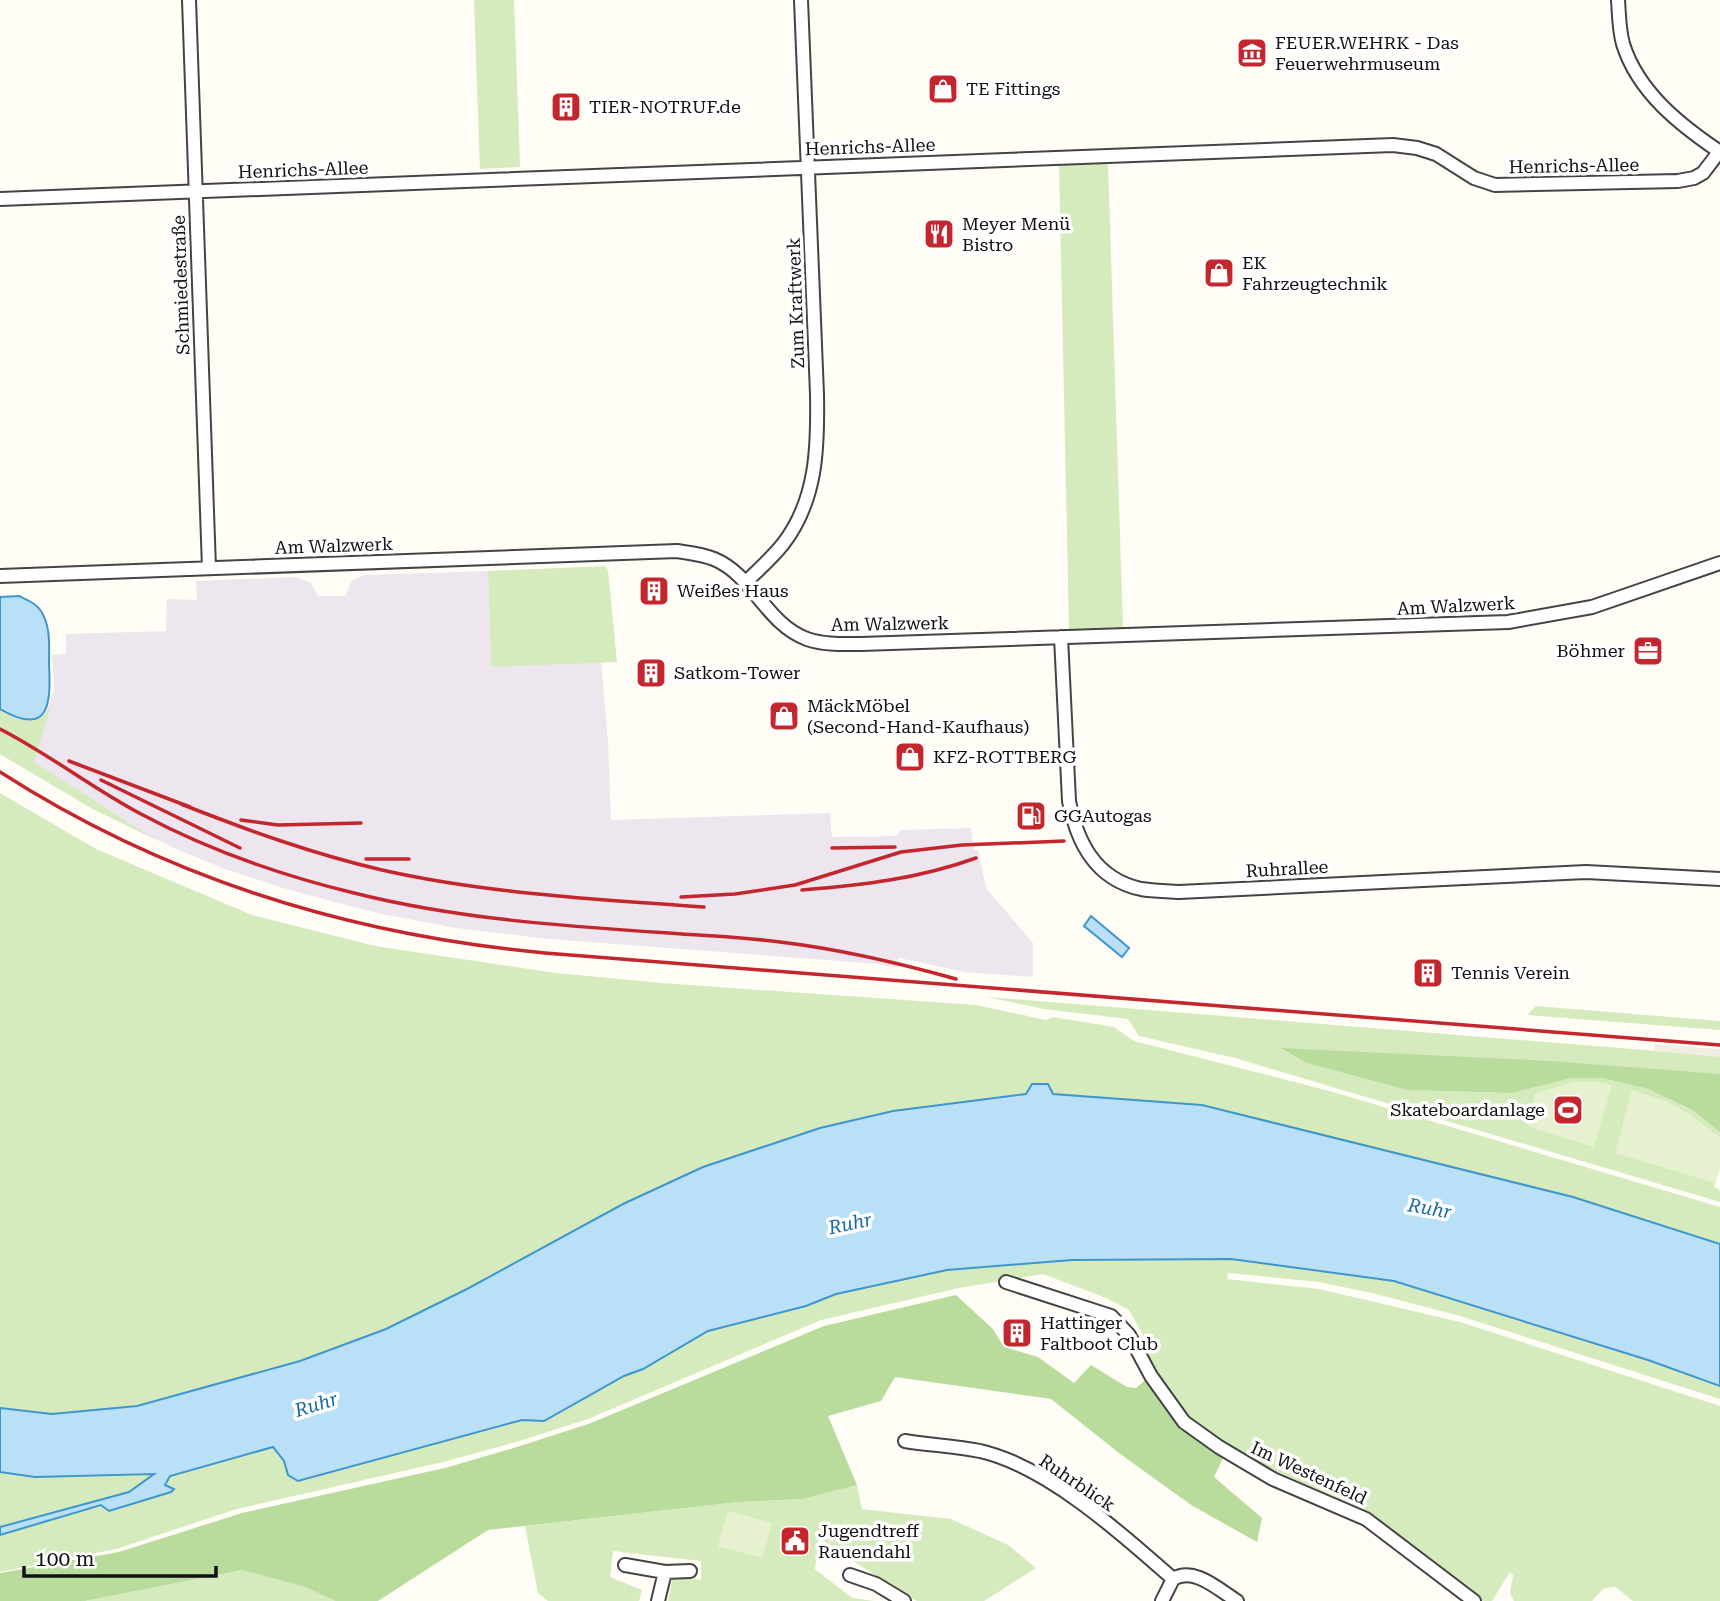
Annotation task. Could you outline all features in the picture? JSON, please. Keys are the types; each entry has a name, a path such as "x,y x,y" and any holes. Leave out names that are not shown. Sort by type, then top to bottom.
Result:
{"street":[{"name":"Schmiedestraße","path":"188,0 209,568"},
{"name":"Zum Kraftwerk","path":"745,583 783,544 800,517 811,486 817,455 817,394 801,0"},
{"path":"1618,0 1623,42 1637,76 1670,113 1720,152"},
{"name":"Henrichs-Allee","path":"0,199 1393,145 1436,154 1474,178 1495,185 1678,181 1703,173 1720,152"},
{"name":"Am Walzwerk","path":"0,576 677,551 713,558 727,566 787,629 808,640 861,644 1508,622 1592,607 1720,563"},
{"name":"Ruhrallee","path":"1061,637 1069,801 1074,827 1090,857 1102,869 1129,885 1141,889 1179,892 1586,873 1720,879"},
{"name":"Im Westenfeld","path":"1006,1282 1111,1316 1129,1335 1166,1399 1184,1422 1219,1447 1273,1479 1366,1519 1474,1601"},
{"name":"Ruhrblick","path":"905,1441 979,1451 1031,1472 1054,1485 1119,1533 1173,1579"},
{"path":"625,1564 665,1572 690,1571"},
{"path":"658,1601 665,1572"},
{"path":"1162,1601 1173,1579 1179,1575 1191,1574 1237,1601"},
{"path":"850,1575 876,1584 904,1601"}],"shaded area":[{"path":"488,571 491,666 601,661 611,820 830,813 832,837 896,836 901,830 971,828 974,850 978,850 986,888 1033,943 1033,977 965,972 899,958 897,968 878,964 548,939 456,928 377,913 286,889 178,850 91,808 0,754 0,711 27,721 35,720 46,713 54,690 52,655 66,654 66,634 166,631 167,599 197,600 196,581 296,577 311,583 318,596 345,596 351,582 364,575"},
{"path":"1655,1044 1720,1049 1720,1057 1654,1051"}],"green space":[{"path":"474,0 514,0 520,167 480,169"},
{"path":"1108,163 1123,628 1069,629 1059,165"},
{"path":"605,566 608,570 617,662 491,667 488,571"},
{"path":"51,707 34,762 156,840 91,808 0,754 0,711 21,720 33,720"},
{"path":"0,793 96,849 252,915 375,946 556,973 976,1005 1046,1020 1053,1017 1114,1027 1134,1041 1333,1092 1720,1207 1720,1244 1573,1197 1202,1105 1024,1094 894,1111 820,1128 704,1167 623,1204 467,1289 386,1329 300,1361 137,1406 52,1414 0,1408"},
{"path":"987,997 1720,1056 1720,1074 1281,1049 1306,1063 1407,1090 1512,1093 1572,1078 1602,1078 1648,1089 1694,1111 1720,1132 1720,1168 1714,1187 1720,1190 1720,1202 1235,1058 1139,1036 1128,1019 1044,1009"},
{"path":"1536,1006 1720,1021 1720,1030 1527,1015"},
{"path":"1280,1048 1550,1061 1720,1074 1720,1132 1694,1111 1648,1089 1602,1078 1572,1078 1512,1093 1407,1090 1306,1063"},
{"name":"Skateboardanlage","path":"1574,1082 1612,1085 1594,1147 1529,1127 1535,1093"},
{"path":"1632,1090 1668,1102 1720,1137 1720,1168 1715,1183 1615,1153"},
{"path":"1071,1259 1231,1259 1394,1281 1648,1360 1720,1386 1720,1399 1460,1316 1372,1293 1319,1282 1228,1273 1227,1279 1319,1289 1460,1322 1720,1406 1720,1601 1633,1601 1616,1587 1604,1588 1592,1601 1514,1601 1510,1593 1513,1575 1510,1572 1492,1601 1483,1601 1376,1519 1337,1498 1247,1458 1204,1433 1177,1409 1159,1383 1139,1346 1147,1342 1129,1310 1106,1298 1043,1274 959,1288 821,1320 588,1419 516,1442 443,1462 237,1509 116,1549 0,1572 0,1535 165,1486 170,1476 273,1447 284,1461 288,1475 298,1481 522,1420 544,1421 708,1331 806,1306 836,1294 947,1269"},
{"path":"956,1295 993,1329 1004,1347 1038,1357 1074,1383 1091,1365 1127,1387 1136,1388 1148,1378 1225,1454 1214,1477 1262,1518 1257,1542 1191,1505 1051,1399 895,1377 881,1401 828,1416 857,1485 803,1499 739,1502 488,1530 378,1601 335,1601 305,1587 242,1570 85,1601 0,1601 0,1573 119,1552 242,1513 445,1468 591,1423 824,1326"},
{"path":"0,1472 36,1477 155,1474 129,1492 0,1527"},
{"path":"857,1485 862,1509 951,1519 1008,1545 1036,1568 984,1601 917,1601 819,1537 815,1569 852,1598 874,1601 668,1601 673,1576 701,1580 701,1561 613,1551 610,1577 642,1590 639,1601 548,1601 538,1593 525,1526 739,1502 803,1499"},
{"path":"728,1511 772,1523 762,1558 718,1546"},
{"path":"242,1570 305,1587 335,1601 85,1601"}],"water":[{"path":"19,596 41,611 49,636 48,703 38,718 29,720 0,709 0,597"},
{"path":"1091,916 1129,948 1122,957 1084,926"},
{"name":"Ruhr","path":"1032,1084 1048,1084 1053,1094 1202,1105 1573,1197 1720,1244 1720,1386 1648,1360 1394,1281 1231,1259 1072,1260 947,1270 836,1294 806,1306 708,1331 544,1421 522,1420 298,1481 288,1475 284,1461 273,1447 170,1476 165,1485 174,1489 171,1492 109,1511 101,1505 0,1535 0,1527 129,1492 154,1474 35,1477 0,1472 0,1408 52,1414 137,1406 300,1361 386,1329 467,1289 623,1204 703,1167 820,1128 893,1111 1026,1094"}],"railway":[{"path":"0,729 166,827 272,870 326,886 393,902 510,920 802,945 869,957 956,979"},
{"path":"69,761 190,807"},
{"path":"0,772 127,842 261,896 330,916 472,944 545,953 1720,1045"},
{"path":"101,780 240,848"},
{"path":"181,804 305,849 356,864 422,878 543,894 704,907"},
{"path":"241,820 278,825 361,823"},
{"path":"681,897 735,894 795,885 901,852 962,845 1064,841"},
{"path":"832,848 895,847"},
{"path":"802,890 890,880 976,858"},
{"path":"366,859 409,859"}],"place":[{"name":"FEUER.WEHRK - Das Feuerwehrmuseum","path":"1252,53"},
{"name":"TE Fittings","path":"943,89"},
{"name":"TIER-NOTRUF.de","path":"566,107"},
{"name":"Meyer Menü Bistro","path":"939,234"},
{"name":"EK Fahrzeugtechnik","path":"1219,273"},
{"name":"Weißes Haus","path":"654,591"},
{"name":"Böhmer","path":"1648,651"},
{"name":"Satkom-Tower","path":"651,673"},
{"name":"MäckMöbel (Second-Hand-Kaufhaus)","path":"784,716"},
{"name":"KFZ-ROTTBERG","path":"910,757"},
{"name":"GGAutogas","path":"1031,816"},
{"name":"Tennis Verein","path":"1428,973"},
{"name":"Skateboardanlage","path":"1568,1110"},
{"name":"Hattinger Faltboot Club","path":"1017,1333"},
{"name":"Jugendtreff Rauendahl","path":"795,1541"}]}
